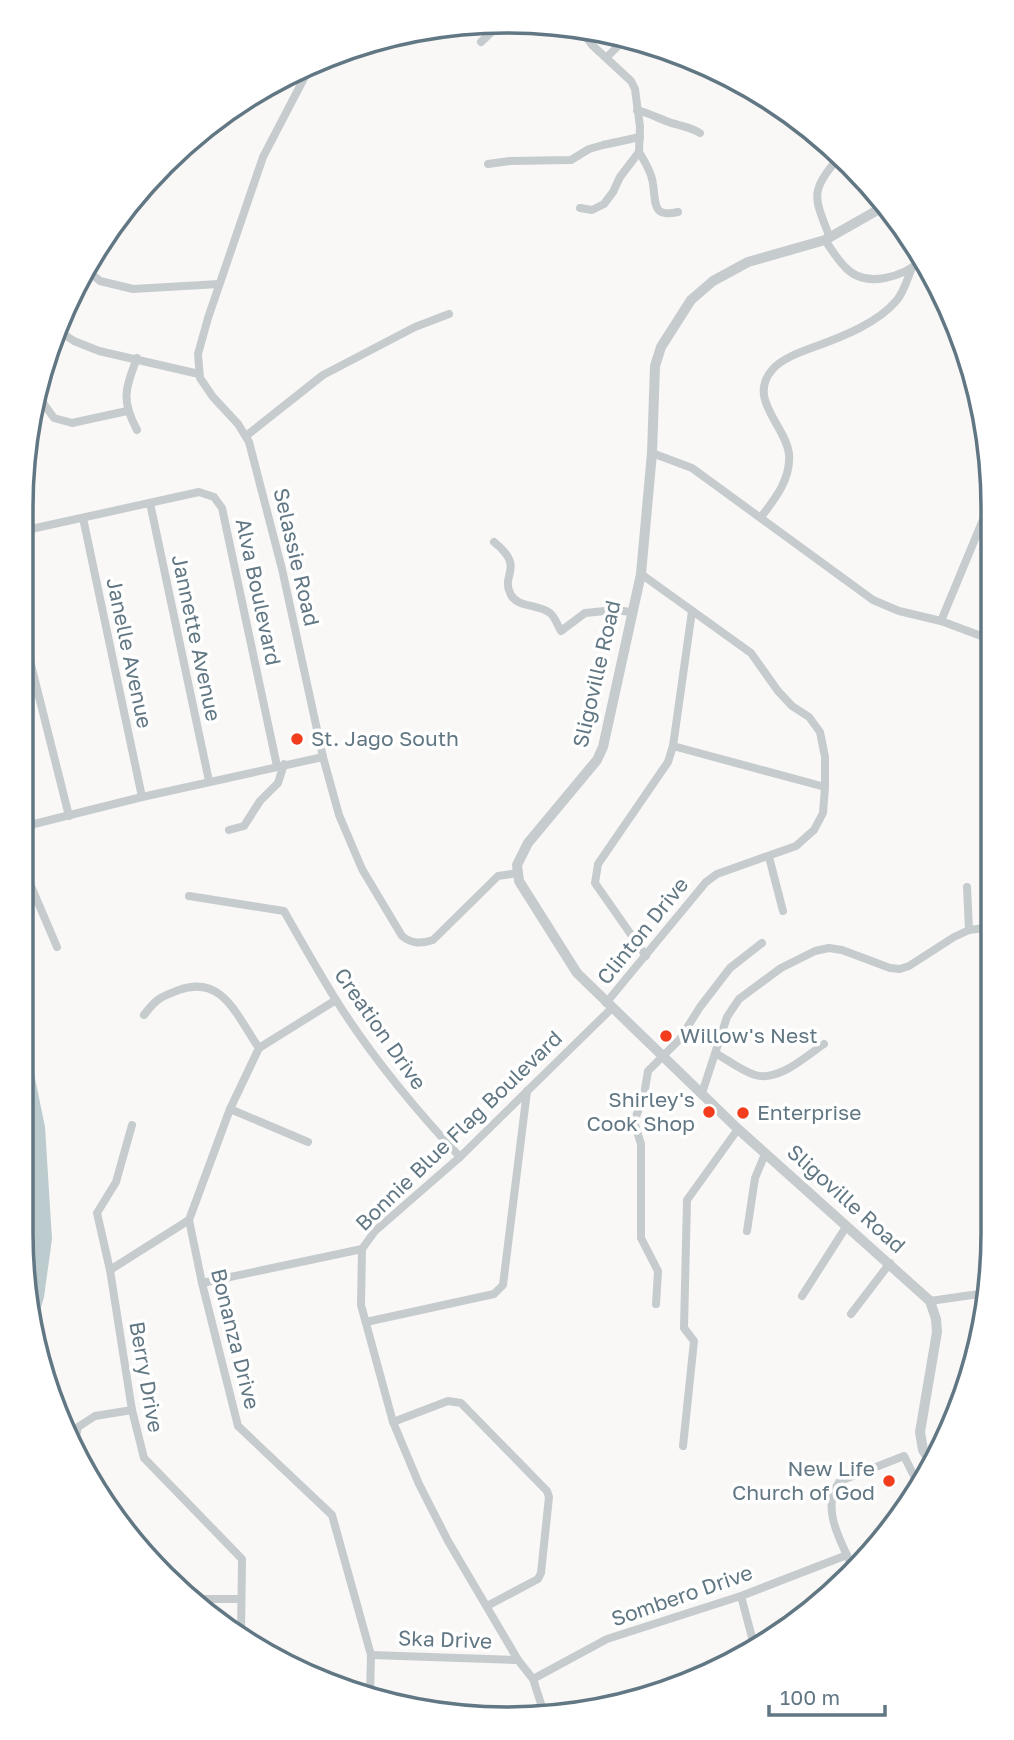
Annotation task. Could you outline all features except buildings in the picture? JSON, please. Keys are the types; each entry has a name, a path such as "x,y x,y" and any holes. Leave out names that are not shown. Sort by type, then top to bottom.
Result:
{"street":[{"path":"481,42 490,34"},
{"path":"590,40 631,81 635,89 639,152 652,179 658,210 663,214 678,212"},
{"path":"607,58 618,46"},
{"path":"65,335 99,351 199,374 198,354 201,341 267,147 303,79"},
{"path":"637,110 667,122 687,125 700,133"},
{"path":"488,164 571,160 589,149 640,137"},
{"path":"580,208 592,210 604,204 639,152"},
{"path":"833,164 820,180 817,193 827,239 846,269 862,277 877,280 915,267"},
{"name":"Sligoville Road","path":"876,211 827,239 748,262 713,281 691,300 657,355 652,453 641,574 601,754 528,843 519,858 518,873 523,891 577,973 738,1129 930,1301"},
{"path":"761,517 779,495 786,476 789,455 763,395 771,370 795,355 863,327 897,300 911,270"},
{"path":"94,276 100,281 133,289 219,284"},
{"path":"246,436 323,375 415,327 449,314"},
{"path":"137,358 127,387 127,411 137,430"},
{"name":"Selassie Road","path":"199,374 213,397 246,436 279,557 323,757 339,815 362,869 402,936 418,943 433,940 498,876 518,873"},
{"path":"44,405 54,418 72,423 127,411"},
{"path":"652,453 692,468 873,600 899,611 941,621 981,635"},
{"name":"Alva Boulevard","path":"33,528 199,492 214,497 222,508 281,765"},
{"name":"Jannette Avenue","path":"150,503 209,781"},
{"name":"Janelle Avenue","path":"83,517 142,797"},
{"path":"941,621 981,525"},
{"path":"494,542 505,551 511,562 509,593 513,598 551,613 561,631 585,613 615,610 631,612"},
{"name":"Clinton Drive","path":"609,1005 706,882 717,874 796,846 814,830 823,813 825,788 825,757 820,732 814,724 778,691 751,653 641,574"},
{"path":"646,956 595,883 595,873 598,864 661,775 673,746 692,611"},
{"path":"33,673 69,816"},
{"path":"673,746 825,788"},
{"path":"33,824 209,781 323,757"},
{"path":"229,830 244,826 260,801 278,783 281,765"},
{"path":"769,857 783,911"},
{"path":"967,887 969,930"},
{"path":"33,891 57,947"},
{"name":"Creation Drive","path":"190,896 284,911 336,1000 373,1054 417,1111 460,1157"},
{"path":"702,1093 727,1017 739,999 781,968 815,951 829,948 900,969 954,937 969,930 981,929"},
{"path":"656,1304 658,1271 641,1238 641,1144 634,1122 644,1095 648,1071 680,1039 699,1007 730,968 762,943"},
{"path":"144,1015 156,998 192,985 214,988 259,1048"},
{"path":"110,1270 190,1220 230,1109 259,1048 336,1000"},
{"name":"Bonnie Blue Flag Boulevard","path":"542,1706 533,1679 518,1660 448,1541 419,1485 393,1422 360,1305 362,1249 375,1231 460,1157 609,1005"},
{"path":"717,1054 755,1075 764,1076 789,1068 824,1044"},
{"path":"366,1322 494,1294 500,1290 503,1285 527,1091"},
{"path":"230,1109 308,1142"},
{"name":"Berry Drive","path":"132,1125 116,1182 97,1213 110,1270 132,1410 144,1458 242,1559 242,1625"},
{"path":"683,1446 694,1340 684,1328 687,1200 738,1129"},
{"path":"747,1231 755,1178 765,1154"},
{"name":"Bonanza Drive","path":"190,1220 202,1283 238,1426 332,1515 371,1655 370,1687"},
{"path":"802,1296 846,1227"},
{"path":"202,1283 362,1249"},
{"path":"851,1314 890,1264"},
{"path":"926,1454 920,1432 937,1332 930,1301 977,1294"},
{"path":"393,1422 448,1401 461,1403 547,1491 541,1573 538,1579 487,1606"},
{"path":"77,1432 78,1427 95,1416 132,1410"},
{"path":"849,1560 834,1524 831,1505 834,1490 841,1481 904,1455 914,1475"},
{"name":"Sombero Drive","path":"533,1679 607,1639 741,1596 847,1555"},
{"path":"741,1596 752,1638"},
{"path":"207,1599 241,1599"},
{"name":"Ska Drive","path":"371,1655 518,1660"}],"shaded area":[{"path":"33,1068 45,1127 52,1239 40,1312 33,1233"}],"place":[{"name":"St. Jago South","path":"297,739"},
{"name":"Willow's Nest","path":"666,1036"},
{"name":"Shirley's Cook Shop","path":"709,1112"},
{"name":"Enterprise","path":"743,1113"},
{"name":"New Life Church of God","path":"889,1481"}]}
